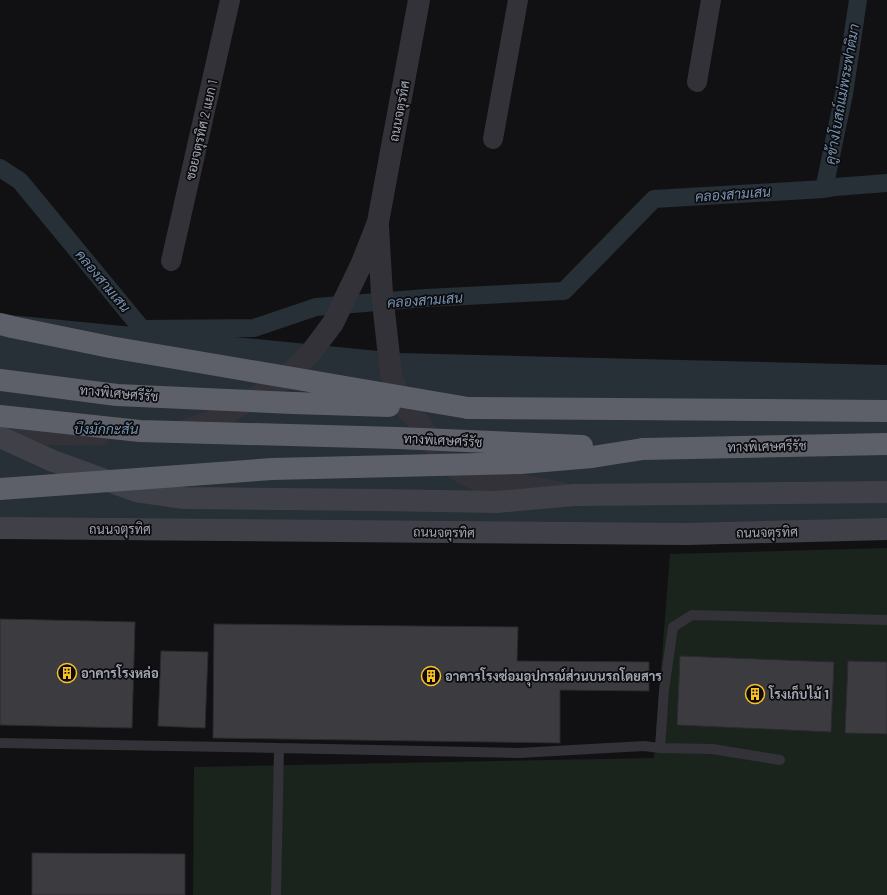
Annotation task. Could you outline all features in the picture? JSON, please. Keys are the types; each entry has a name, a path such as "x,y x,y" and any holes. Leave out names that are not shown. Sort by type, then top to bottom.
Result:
{"highway":[{"path":"0,324 110,347 468,408"},
{"name":"ทางพิเศษศรีรัช","path":"0,380 116,394 285,403 468,408 887,411"},
{"name":"ทางพิเศษศรีรัช","path":"0,416 140,431 398,438 643,449 887,444"},
{"path":"0,489 272,469 521,463 592,457 643,449"}],"main road":[{"name":"ถนนจตุรทิศ","path":"0,437 52,461 122,486 136,490 184,498 497,502 574,495 887,492"},
{"name":"ถนนจตุรทิศ","path":"0,528 687,534 887,529"}],"street":[{"name":"ซอยจตุรทิศ 2 แยก 1","path":"171,261 230,0"},
{"name":"ถนนจตุรทิศ","path":"0,433 139,436 186,430 210,422 274,387 310,354 333,324 362,263 378,222 419,0"},
{"path":"493,139 518,0"},
{"path":"696,82 711,0"},
{"name":"ถนนจตุรทิศ","path":"378,222 382,294 391,374 402,403 419,422 445,460 466,475 479,481 521,485 574,495"}],"lane":[{"path":"660,748 664,690 673,627 692,615 887,620"},
{"path":"0,743 519,753 644,746 660,748 712,749 780,760"},
{"path":"276,895 279,748"}],"shaded area":[{"path":"887,548 887,895 193,895 194,767 654,758 670,554"}],"water":[{"name":"บึงมักกะสัน","path":"0,314 399,353 887,365 887,540 0,532"}],"building":[{"name":"อาคารโรงหล่อ","path":"0,619 135,622 132,728 0,725"},
{"name":"อาคารโรงซ่อมอุปกรณ์ส่วนบนรถโดยสาร","path":"214,624 518,627 517,661 649,662 649,691 560,690 560,743 213,738"},
{"path":"161,651 208,652 205,728 158,726"},
{"name":"โรงเก็บไม้ 1","path":"680,656 834,662 831,732 677,725"},
{"path":"848,661 887,662 887,734 845,733"},
{"path":"32,853 185,854 185,895 32,895"}],"waterway":[{"name":"คูข้างโบสถ์แม่พระฟาติมา","path":"824,189 844,94 858,0"},
{"name":"คลองสามเสน","path":"0,168 20,181 142,329 254,328 316,307 426,298 564,291 654,199 824,189 887,183"}],"place":[{"name":"อาคารโรงหล่อ","path":"67,673"},
{"name":"อาคารโรงซ่อมอุปกรณ์ส่วนบนรถโดยสาร","path":"431,676"},
{"name":"โรงเก็บไม้ 1","path":"755,694"}]}
